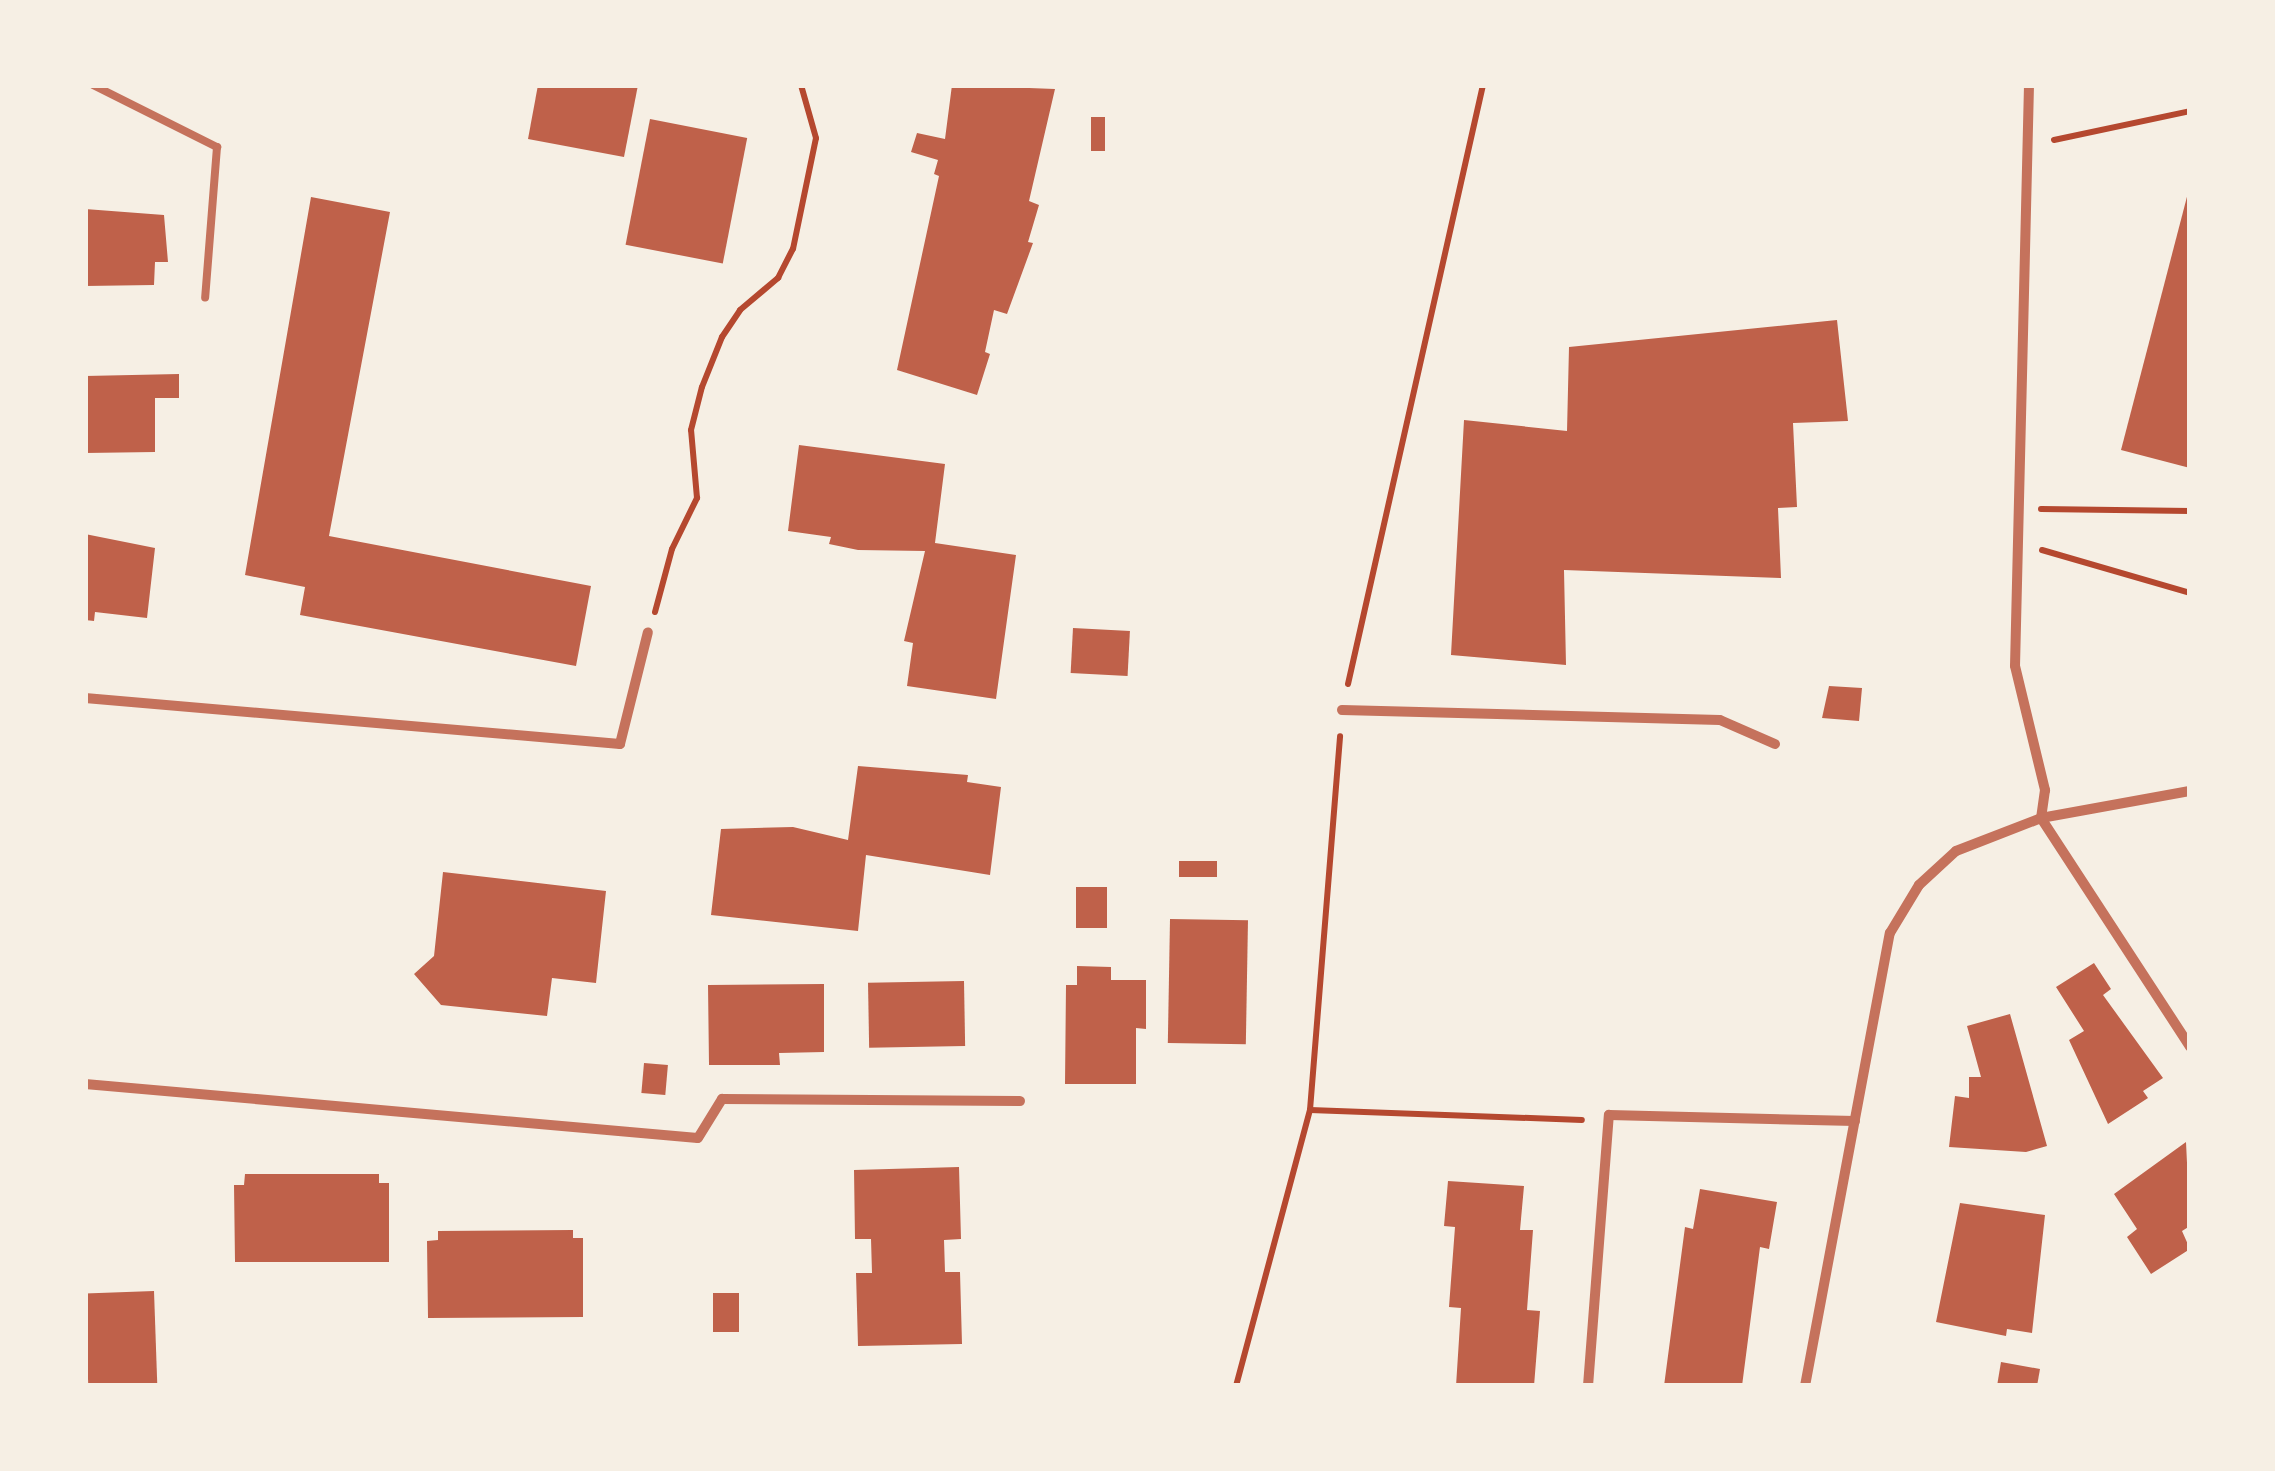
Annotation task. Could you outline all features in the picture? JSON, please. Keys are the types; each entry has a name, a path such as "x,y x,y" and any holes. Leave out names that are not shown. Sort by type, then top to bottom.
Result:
{"street":[{"path":"2028,85 2015,666 2044,790 2041,818 2190,1048"},
{"path":"85,698 620,744 648,632"},
{"path":"1342,710 1720,720 1775,744"},
{"path":"1805,1386 1890,933 1912,896 1956,851 2041,818 2190,791"},
{"path":"85,1084 698,1138 722,1099 1020,1101"},
{"path":"1588,1386 1609,1115 1855,1122"}],"lane":[{"path":"93,85 218,147 205,298"}],"path":[{"path":"648,632 666,564 697,498 691,430 702,387 730,324 778,278 793,249 816,138 801,85"},
{"path":"2027,145 2190,110"},
{"path":"2018,508 2190,511"},
{"path":"2018,543 2190,593"},
{"path":"1310,1110 1608,1122"}],"building":[{"path":"538,85 638,85 624,157 528,139"},
{"path":"952,85 1055,89 1029,201 1039,205 1028,242 1033,243 1007,314 994,310 985,352 990,354 977,395 897,370 939,176 934,174 938,160 911,152 917,133 945,139"},
{"path":"1091,117 1105,117 1105,151 1091,151"},
{"path":"650,119 747,138 723,264 626,245"},
{"path":"2190,189 2190,468 2121,450"},
{"path":"311,197 390,212 329,536 591,586 576,666 300,615 305,587 245,575"},
{"path":"85,209 164,215 168,262 155,262 154,285 85,286"},
{"path":"1837,320 1848,421 1793,423 1797,507 1778,508 1781,578 1564,570 1566,665 1451,655 1464,420 1567,431 1569,347"},
{"path":"179,374 179,398 155,398 155,452 85,453 85,376"},
{"path":"799,445 945,464 935,543 1016,555 996,699 907,686 913,643 904,641 925,551 858,550 829,544 831,537 788,531"},
{"path":"85,534 155,548 147,618 95,612 94,621 85,620"},
{"path":"1073,628 1130,631 1128,676 1071,673"},
{"path":"1829,686 1862,688 1859,721 1822,718"},
{"path":"858,766 968,775 967,782 1001,787 990,875 866,855 858,931 711,915 721,829 793,827 848,840"},
{"path":"1179,861 1217,861 1217,877 1179,877"},
{"path":"443,872 606,891 596,983 552,978 547,1016 441,1005 414,974 434,956"},
{"path":"1076,887 1107,887 1107,928 1076,928"},
{"path":"1170,919 1248,920 1246,1044 1168,1043"},
{"path":"2094,963 2111,989 2103,995 2163,1078 2143,1091 2148,1098 2108,1124 2069,1040 2084,1031 2056,987"},
{"path":"1077,966 1111,967 1111,980 1146,980 1146,1029 1136,1028 1136,1084 1065,1084 1066,985 1077,985"},
{"path":"964,981 965,1046 869,1048 868,983"},
{"path":"824,984 824,1052 779,1053 780,1065 709,1065 708,985"},
{"path":"2010,1014 2047,1146 2026,1152 1949,1147 1955,1096 1969,1098 1969,1077 1981,1077 1967,1026"},
{"path":"644,1063 668,1065 665,1095 641,1093"},
{"path":"2186,1142 2190,1226 2182,1231 2190,1249 2151,1274 2127,1237 2137,1229 2114,1194"},
{"path":"959,1167 961,1239 944,1240 945,1272 960,1272 962,1344 858,1346 856,1273 872,1273 871,1239 855,1239 854,1170"},
{"path":"245,1174 379,1174 379,1183 389,1183 389,1262 235,1262 234,1185 244,1185"},
{"path":"1448,1181 1524,1186 1520,1230 1533,1230 1527,1310 1540,1311 1534,1386 1456,1386 1461,1308 1449,1307 1455,1227 1444,1226"},
{"path":"1700,1189 1777,1202 1769,1249 1760,1247 1742,1386 1664,1386 1685,1227 1693,1229"},
{"path":"1960,1203 2045,1215 2032,1333 2007,1329 2006,1336 1936,1322"},
{"path":"573,1230 573,1238 583,1238 583,1317 428,1318 427,1241 438,1240 438,1231"},
{"path":"154,1291 157,1386 88,1386 85,1293"},
{"path":"713,1293 739,1293 739,1332 713,1332"},
{"path":"2001,1362 2040,1369 2037,1386 1997,1386"}]}
